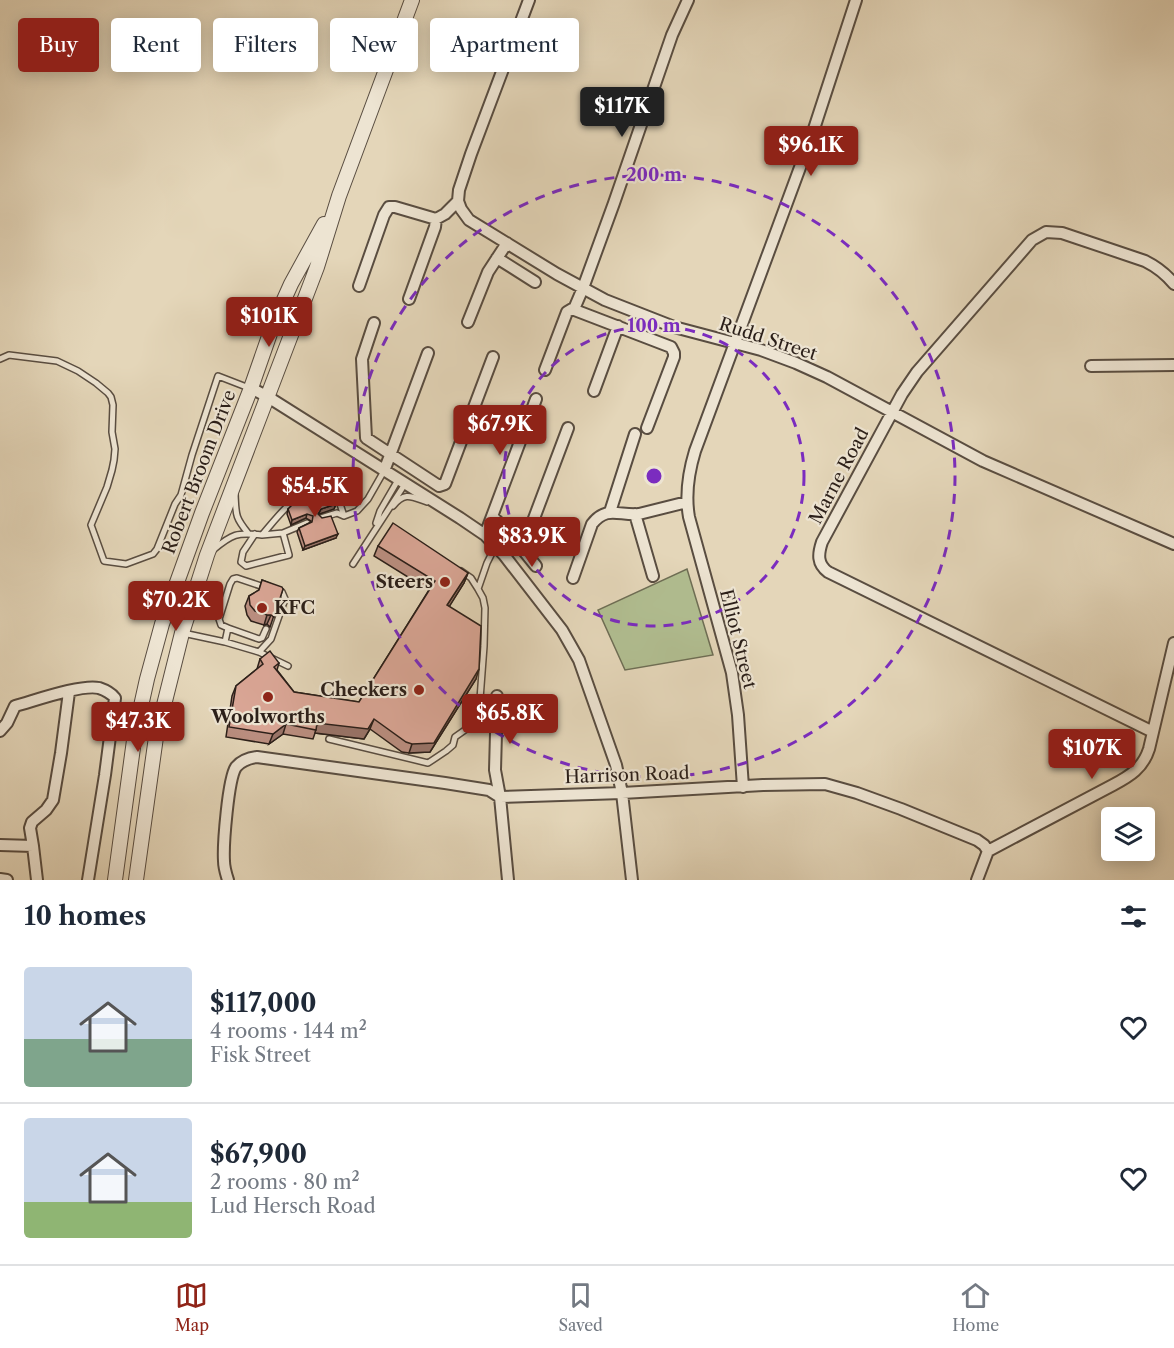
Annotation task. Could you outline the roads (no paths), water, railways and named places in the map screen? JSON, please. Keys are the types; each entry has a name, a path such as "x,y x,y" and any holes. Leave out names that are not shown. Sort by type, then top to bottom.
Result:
{"street":[{"name":"Robert Broom Drive","path":"136,880 156,737 182,633 207,555 317,267 339,196 412,0"},
{"path":"359,286 384,215 389,207 436,219 446,214 458,201 459,190 471,154 530,0"},
{"path":"574,309 672,35 688,0"},
{"name":"Elliot Street","path":"743,787 738,715 732,673 689,518 688,475 694,451 812,135 856,0"},
{"name":"Robert Broom Drive","path":"115,880 135,733 150,668 172,594 274,322 291,284 339,196"},
{"name":"Rudd Street","path":"458,201 469,220 557,274 620,306 674,327 735,343 796,363 827,377 983,461 1174,544"},
{"path":"409,299 436,219"},
{"name":"Marne Road","path":"1153,732 825,569 818,556 822,542 902,394 925,362 1024,248 1038,235 1046,232 1062,233 1145,261 1162,271 1174,284"},
{"path":"468,322 488,272 507,243"},
{"path":"497,258 535,282"},
{"path":"545,370 570,309 671,347 674,353 647,428"},
{"path":"374,323 362,359 365,435 368,440 439,486 445,484 493,357"},
{"path":"594,391 618,326"},
{"path":"384,471 428,353"},
{"path":"1091,366 1174,365"},
{"path":"250,388 268,397 485,535 562,630 579,660 616,765 622,793 632,880"},
{"path":"485,535 536,399"},
{"path":"522,547 568,428"},
{"path":"610,512 635,434"},
{"path":"573,578 592,524 604,513 635,514 687,502"},
{"path":"635,514 652,576"},
{"path":"493,517 522,547 536,566"},
{"path":"977,880 988,850 1137,770 1144,760 1153,732 1174,643"},
{"path":"0,731 7,723 15,706 90,688 97,688 115,698 88,880"},
{"path":"37,880 30,833 32,822 46,810 53,800 69,692"},
{"path":"497,696 495,770 500,796 508,880"},
{"name":"Harrison Road","path":"228,880 224,864 224,836 232,774 239,764 257,757 489,790 500,796 825,784 977,840 988,850"},
{"path":"0,845 33,846"},
{"path":"0,879 7,880"}],"lane":[{"path":"0,359 9,355 57,361 96,382 111,397 114,460 91,525 104,561 126,564 153,554 157,549 181,495 218,376 250,388"},
{"path":"321,518 337,513 344,516 357,511 368,499 384,471"},
{"path":"352,564 401,482"},
{"path":"233,484 234,508 238,520 255,534"},
{"path":"283,533 289,555 246,566 242,562 243,552 255,534 308,490 321,488 336,492 344,516"},
{"path":"373,530 397,501 406,496 441,506"},
{"path":"207,555 234,535 283,533 307,523"},
{"path":"478,589 496,546"},
{"path":"329,739 428,763 453,745 456,737 472,725 477,715 480,699 485,608 483,598 471,578 459,570"},
{"path":"259,652 271,639 285,599 282,592 237,578 233,579 219,619 221,625 259,639 262,638 266,629"},
{"path":"225,642 228,628"},
{"path":"182,633 259,652 288,666"}],"place":[{"name":"Steers","path":"445,582"},
{"name":"KFC","path":"262,608"},
{"name":"Checkers","path":"419,690"},
{"name":"Woolworths","path":"268,697"}]}
